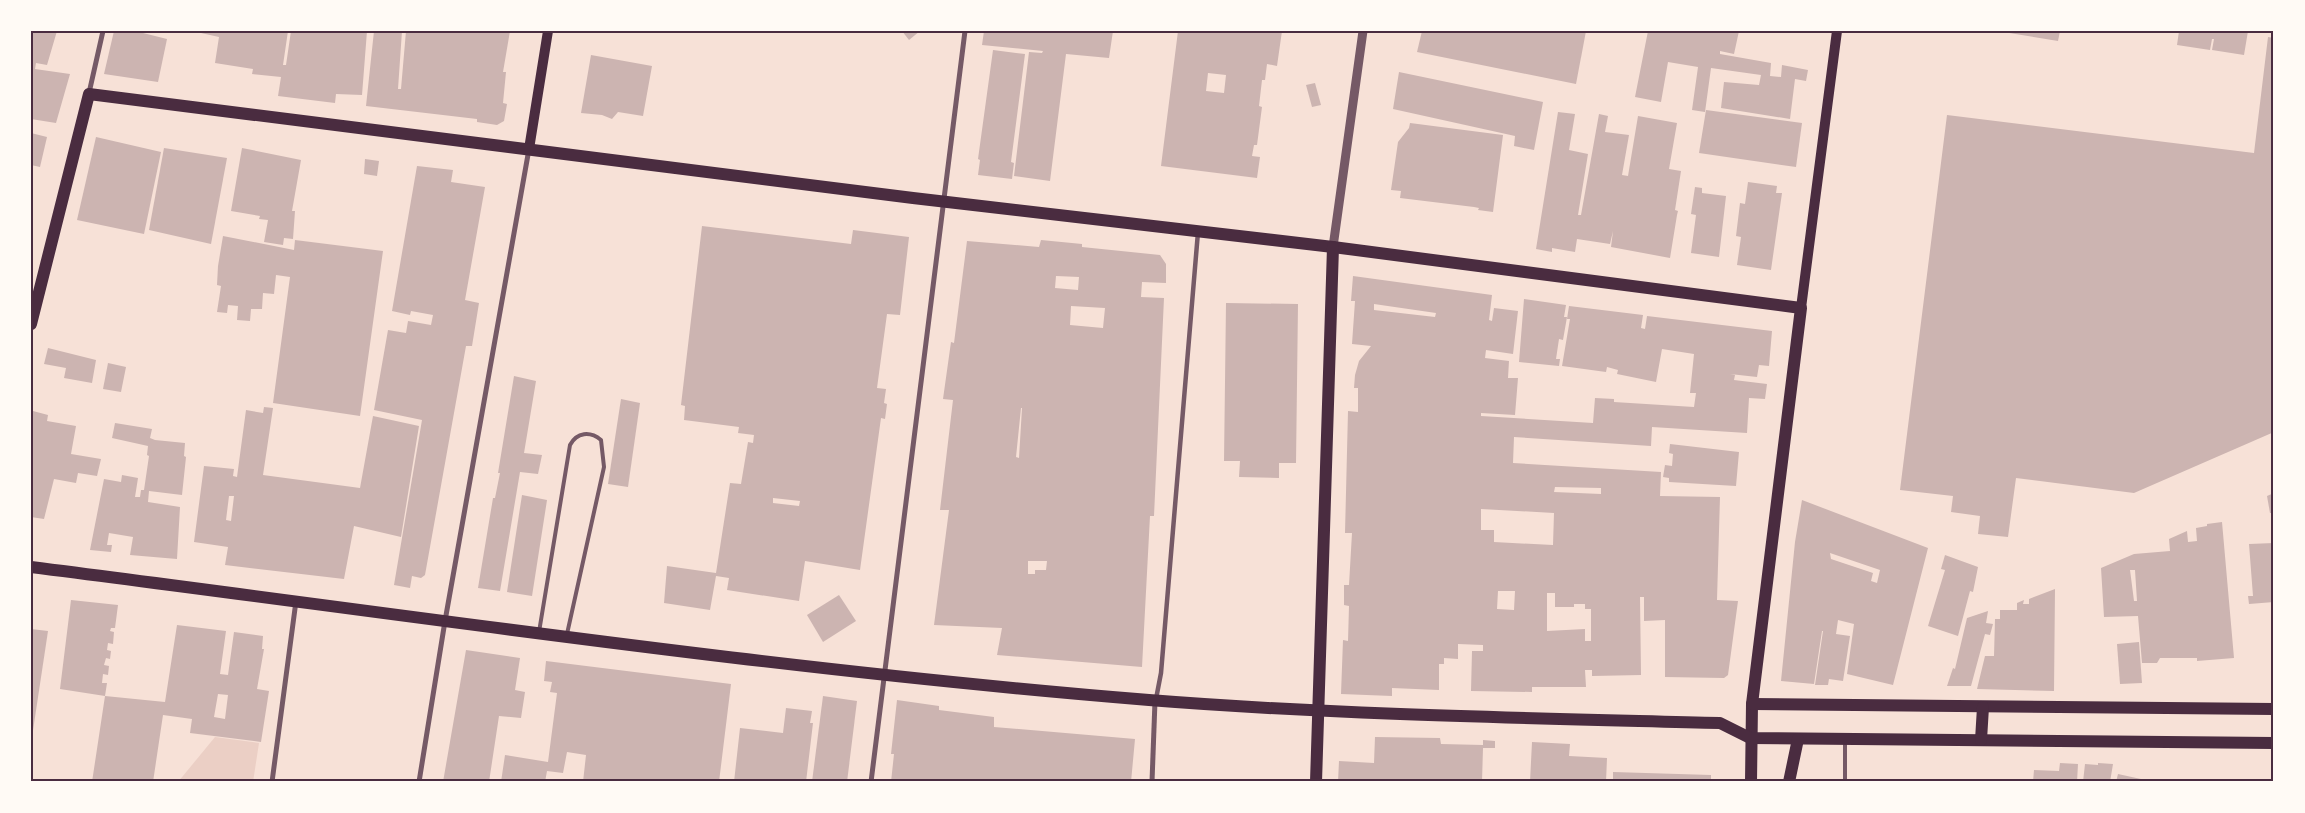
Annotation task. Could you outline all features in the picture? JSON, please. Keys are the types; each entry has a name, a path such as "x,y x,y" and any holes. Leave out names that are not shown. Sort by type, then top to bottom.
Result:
{"main road":[{"path":"529,149 548,31"},
{"path":"1750,782 1752,704 1837,31"},
{"path":"31,324 89,94 128,97 943,201 1333,247 1801,308"},
{"path":"1316,782 1333,247"},
{"path":"31,567 445,620 539,634 885,676 1156,701 1319,712 1720,723 1750,738 2274,743"},
{"path":"1752,704 2274,709"},
{"path":"1981,740 1983,706"},
{"path":"1789,782 1798,739"}],"street":[{"path":"89,94 102,31"},
{"path":"871,782 965,31"},
{"path":"1333,247 1363,31"},
{"path":"419,782 445,620 529,149"},
{"path":"1152,782 1156,701 1161,673 1198,232"},
{"path":"272,782 297,601"}],"lane":[{"path":"539,634 570,445 574,438 581,434 595,435 601,440 604,467 566,637"},
{"path":"1845,739 1845,782"}],"shaded area":[{"path":"215,737 259,743 253,782 178,782"}],"building":[{"path":"31,31 57,31 47,65 36,63 35,69 70,74 56,123 31,119 31,98 33,97 31,96"},
{"path":"114,31 135,31 167,39 158,82 104,74"},
{"path":"192,31 288,31 283,65 286,65 291,31 367,31 362,95 336,94 335,103 278,96 281,77 252,74 253,69 215,63 219,37"},
{"path":"374,31 402,31 398,89 401,89 406,31 510,31 503,72 506,72 503,103 507,104 504,121 497,125 477,122 477,119 366,106"},
{"path":"902,31 920,31 909,40"},
{"path":"984,31 1113,31 1109,58 1066,54 1050,181 1014,176 1029,52 1042,53 1043,51 982,45"},
{"path":"1178,31 1282,31 1277,66 1267,64 1265,80 1262,80 1259,106 1262,107 1257,145 1254,145 1252,156 1260,157 1257,178 1161,166","holes":["1208,73 1226,75 1224,93 1206,91"]},
{"path":"1422,31 1586,31 1576,84 1417,52"},
{"path":"1648,31 1739,31 1734,54 1720,51 1720,54 1771,63 1770,76 1781,77 1782,65 1808,70 1806,81 1795,79 1790,119 1721,108 1724,82 1759,85 1761,75 1711,68 1705,112 1692,110 1698,67 1668,62 1661,102 1635,97"},
{"path":"1997,31 2060,31 2058,41"},
{"path":"2179,31 2248,31 2244,55 2212,50 2214,39 2212,39 2210,50 2177,45"},
{"path":"2268,37 2274,38 2274,432 2134,493 2016,478 2008,537 1978,534 1980,516 1951,512 1953,496 1900,490 1947,115 2254,153"},
{"path":"993,50 1025,54 1011,162 1014,163 1012,179 978,175 980,160 978,159"},
{"path":"591,55 652,66 643,116 618,112 612,119 602,115 581,113"},
{"path":"1399,72 1543,102 1534,150 1514,146 1515,136 1393,109"},
{"path":"1315,83 1321,105 1312,107 1306,85"},
{"path":"1706,110 1802,123 1796,167 1699,153"},
{"path":"1558,112 1575,114 1569,150 1588,154 1578,215 1581,215 1599,114 1608,116 1605,132 1629,135 1622,175 1628,176 1638,116 1677,123 1669,169 1681,171 1675,210 1678,211 1670,258 1611,247 1613,231 1610,244 1577,239 1575,252 1552,248 1552,252 1536,249"},
{"path":"1410,123 1503,135 1493,212 1478,210 1479,208 1474,207 1400,198 1401,191 1391,190 1398,142 1409,128"},
{"path":"31,133 47,137 40,167 31,165"},
{"path":"96,137 161,152 144,234 77,220"},
{"path":"164,148 227,158 211,244 149,230"},
{"path":"242,148 301,160 292,211 295,211 293,239 284,238 283,245 264,242 268,220 259,219 260,216 231,211"},
{"path":"365,159 379,161 377,176 364,174"},
{"path":"417,166 453,170 451,182 485,187 465,300 479,303 472,346 466,346 425,575 421,578 412,576 410,588 394,585 422,420 374,410 388,330 406,333 408,321 431,325 433,315 411,311 410,315 392,311"},
{"path":"1748,182 1777,186 1776,193 1782,193 1771,270 1737,265 1741,237 1736,236 1740,203 1745,204"},
{"path":"1695,187 1702,188 1702,193 1726,196 1719,257 1691,253 1696,215 1691,214"},
{"path":"702,226 851,244 853,230 909,237 900,315 887,314 877,388 886,389 884,403 887,404 885,419 881,418 860,570 805,561 799,601 727,590 729,578 716,576 710,610 664,603 667,566 716,573 730,483 741,484 748,442 753,443 754,435 738,433 739,427 684,420 685,406 681,405","holes":["773,498 800,501 799,506 773,503"]},
{"path":"223,236 294,250 295,240 383,251 360,416 273,403 290,277 276,275 274,294 263,293 262,309 251,309 250,321 237,320 238,306 228,305 227,313 217,312 221,286 217,285 218,266"},
{"path":"1041,240 1082,244 1082,247 1160,255 1166,264 1166,283 1142,282 1141,297 1164,298 1154,516 1150,516 1142,667 997,655 1002,628 934,625 949,510 940,510 953,400 943,399 951,342 954,343 967,241 1039,247","holes":["1056,276 1079,277 1078,290 1055,288","1071,306 1105,308 1103,328 1070,325","1021,408 1022,408 1019,458 1016,457","1028,561 1047,561 1046,570 1035,570 1035,574 1028,574"]},
{"path":"1353,276 1492,295 1489,320 1492,321 1494,308 1518,311 1513,354 1486,350 1485,358 1509,361 1508,378 1518,378 1515,415 1481,413 1481,416 1593,423 1595,398 1614,399 1614,402 1694,407 1696,393 1690,393 1694,354 1662,349 1656,382 1617,374 1618,370 1607,367 1606,372 1562,366 1570,319 1567,319 1569,306 1643,315 1641,328 1645,329 1647,316 1772,331 1769,366 1759,365 1757,377 1730,374 1735,375 1734,380 1767,384 1765,399 1749,398 1747,433 1652,427 1651,446 1514,437 1513,463 1661,472 1660,496 1720,497 1717,600 1738,601 1728,675 1724,678 1665,677 1665,620 1644,621 1644,597 1640,597 1641,675 1592,676 1592,670 1585,670 1586,687 1532,687 1532,692 1471,691 1472,651 1483,651 1483,645 1458,644 1458,659 1444,658 1444,664 1439,664 1439,690 1392,688 1392,696 1341,694 1343,640 1348,641 1349,606 1344,605 1344,585 1349,585 1352,533 1345,533 1348,411 1358,412 1358,388 1354,388 1355,375 1359,361 1371,346 1352,344 1355,301 1351,301","holes":["1374,304 1436,313 1435,317 1374,310","1555,487 1601,488 1601,494 1554,492","1481,509 1554,513 1553,545 1494,542 1494,530 1481,530","1498,591 1515,591 1514,610 1497,609","1547,593 1555,593 1555,607 1574,607 1574,604 1585,604 1585,609 1591,609 1591,641 1585,641 1585,629 1547,631"]},
{"path":"1524,299 1566,305 1564,317 1567,317 1563,340 1559,339 1556,359 1560,359 1559,366 1519,362"},
{"path":"1226,303 1298,304 1296,463 1279,463 1279,478 1239,477 1240,461 1224,461"},
{"path":"48,348 96,360 92,383 64,378 66,368 44,364"},
{"path":"108,363 126,367 121,392 103,389"},
{"path":"514,376 536,381 524,453 542,455 538,474 520,472 500,591 478,588 493,498 495,498 500,473 498,473"},
{"path":"621,399 640,403 628,487 608,484"},
{"path":"264,407 273,408 263,475 360,488 373,416 419,426 401,537 354,526 344,579 225,565 228,547 194,542 204,466 234,469 233,476 237,477 246,410 263,413","holes":["229,496 234,496 231,521 226,520"]},
{"path":"33,411 48,415 47,421 76,426 71,454 101,459 97,476 78,473 76,483 54,479 44,519 31,517 31,420"},
{"path":"115,423 152,429 150,438 155,440 185,443 184,456 186,457 182,495 149,491 148,502 180,507 177,559 130,555 133,537 109,533 107,545 112,545 111,552 90,550 104,479 121,482 122,475 138,478 135,497 140,497 141,490 144,490 149,456 147,455 148,446 112,438"},
{"path":"1670,444 1739,452 1736,486 1669,482 1669,478 1663,477 1665,465 1672,466 1673,454 1669,453"},
{"path":"2274,493 2274,513 2270,513 2267,496"},
{"path":"522,495 547,500 532,596 507,592"},
{"path":"1802,500 1928,548 1893,685 1847,674 1854,624 1838,620 1836,634 1850,636 1843,681 1829,679 1828,685 1815,685 1822,631 1814,684 1781,681 1795,542","holes":["1830,553 1880,570 1877,583 1871,581 1873,573 1831,559"]},
{"path":"2222,522 2234,658 2197,661 2197,658 2160,658 2157,663 2142,663 2138,616 2104,617 2101,568 2134,554 2170,551 2169,539 2187,531 2188,542 2197,541 2196,528 2207,526 2207,524","holes":["2130,570 2135,570 2137,601 2134,601"]},
{"path":"2274,543 2274,602 2249,604 2248,596 2253,596 2249,544"},
{"path":"1945,555 1978,567 1973,592 1970,591 1958,636 1928,626 1945,570 1941,569"},
{"path":"2055,589 2054,691 1977,689 1985,656 1994,656 1995,619 2000,619 2000,610 2017,610 2017,603 2024,600 2023,604 2029,604 2029,599"},
{"path":"839,595 856,621 823,642 807,615"},
{"path":"71,600 118,605 115,628 111,628 110,631 114,632 113,644 108,643 107,650 111,651 110,659 106,658 104,665 109,666 108,675 103,674 102,683 107,683 105,696 60,689"},
{"path":"1988,611 1986,623 1993,624 1990,635 1985,634 1971,686 1947,686 1953,668 1955,669 1967,618"},
{"path":"177,625 226,631 220,674 228,675 234,632 263,636 262,649 264,649 257,689 269,691 261,742 190,733 192,719 163,715 153,782 92,782 105,696 165,702","holes":["218,694 228,695 225,719 214,717"]},
{"path":"31,629 48,631 32,737 31,737"},
{"path":"2139,642 2142,683 2120,684 2117,644"},
{"path":"466,650 520,658 515,690 525,692 521,718 499,716 489,782 443,782"},
{"path":"546,661 731,684 719,782 583,782 586,755 567,752 563,773 547,771 545,782 501,782 505,755 548,762 557,693 550,692 552,682 544,681"},
{"path":"823,696 857,701 847,782 812,782"},
{"path":"897,700 939,706 939,710 994,717 994,727 1135,739 1131,782 891,782 894,754 891,754"},
{"path":"786,708 812,711 810,723 813,723 806,782 734,782 740,728 783,733"},
{"path":"1375,737 1440,738 1441,744 1483,745 1483,740 1495,741 1495,748 1483,748 1482,782 1338,782 1339,761 1374,763"},
{"path":"1532,742 1570,744 1569,756 1607,758 1606,782 1530,782"},
{"path":"2060,763 2078,764 2077,782 2033,782 2034,770 2059,771"},
{"path":"2098,763 2113,764 2110,782 2083,782 2085,764 2098,765"},
{"path":"1613,772 1711,775 1711,782 1613,782"},
{"path":"2118,774 2150,781 2150,782 2116,782"}]}
